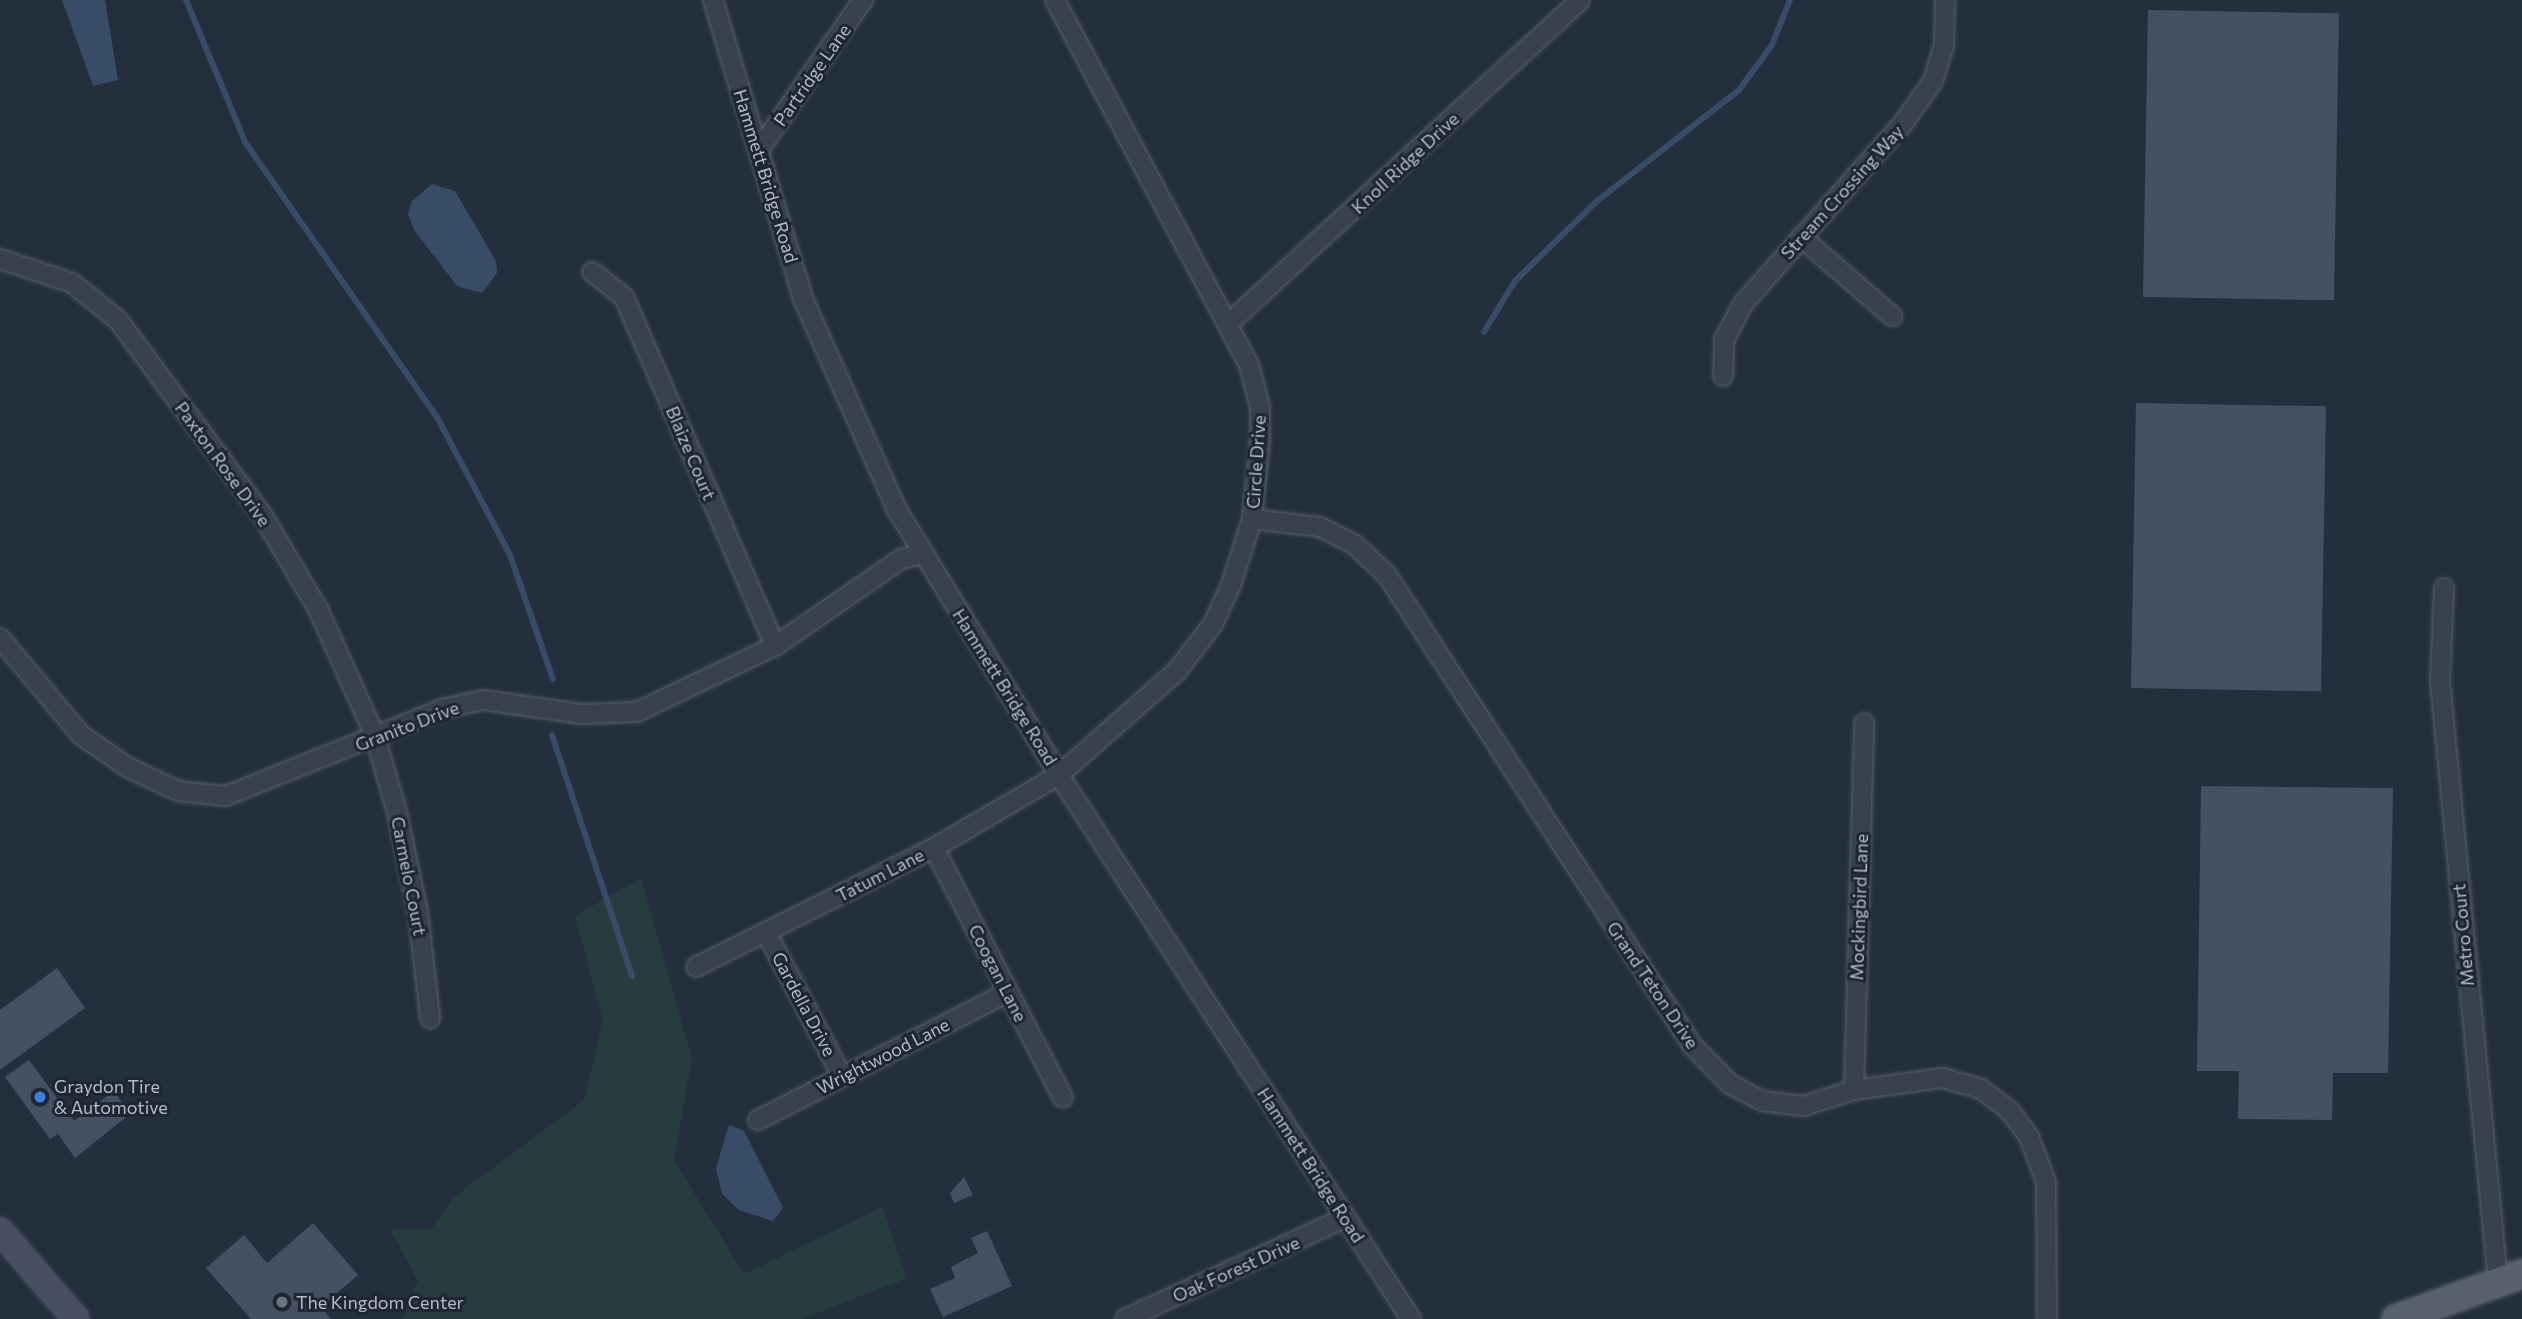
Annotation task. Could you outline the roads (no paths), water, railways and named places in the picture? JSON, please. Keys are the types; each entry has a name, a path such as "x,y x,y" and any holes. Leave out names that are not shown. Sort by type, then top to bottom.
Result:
{"main road":[{"path":"0,1231 76,1319"},
{"path":"2396,1319 2510,1278"}],"street":[{"name":"Hammett Bridge Road","path":"713,0 831,370 923,554 1059,775 1411,1319"},
{"name":"Partridge Lane","path":"759,150 863,0"},
{"name":"Circle Drive","path":"1055,0 1249,365 1260,407 1252,519 1224,601 1196,649 1059,775"},
{"name":"Stream Crossing Way","path":"1723,376 1724,340 1743,304 1904,122 1933,81 1944,45 1945,0"},
{"name":"Knoll Ridge Drive","path":"1228,324 1568,4"},
{"path":"1801,237 1892,316"},
{"name":"Paxton Rose Drive","path":"0,259 72,283 118,320 263,516 318,609 375,736"},
{"name":"Blaize Court","path":"592,272 624,298 775,646"},
{"name":"Grand Teton Drive","path":"1252,519 1320,527 1355,545 1387,575 1713,1070 1754,1097 1779,1105 1804,1106 1854,1090 1943,1079 1981,1088 2009,1110 2029,1137 2046,1182 2047,1319"},
{"name":"Granito Drive","path":"0,638 82,735 127,767 178,791 226,796 442,709 483,700 581,714 636,712 775,646 901,559 923,554"},
{"name":"Metro Court","path":"2444,588 2440,681 2510,1278"},
{"name":"Mockingbird Lane","path":"1854,1090 1864,723"},
{"name":"Carmelo Court","path":"375,736 418,912 430,1018"},
{"name":"Tatum Lane","path":"696,967 934,848 1059,775"},
{"name":"Coogan Lane","path":"934,848 1063,1098"},
{"name":"Gardella Drive","path":"766,932 842,1076"},
{"name":"Wrightwood Lane","path":"758,1120 1008,992"},
{"name":"Oak Forest Drive","path":"1125,1319 1345,1218"}],"water":[{"path":"62,0 105,0 118,80 93,86"},
{"path":"432,184 455,191 496,261 497,273 482,293 457,286 414,230 408,214 412,201"},
{"path":"729,1125 744,1131 783,1208 773,1221 739,1210 722,1194 716,1168"}],"waterway":[{"path":"186,0 245,142 437,417 510,555 553,679"},
{"path":"1484,332 1515,281 1597,201 1739,90 1772,45 1790,0"},
{"path":"552,735 632,976"}],"place":[{"name":"Graydon Tire & Automotive","path":"40,1097"},
{"name":"The Kingdom Center","path":"282,1302"}]}
